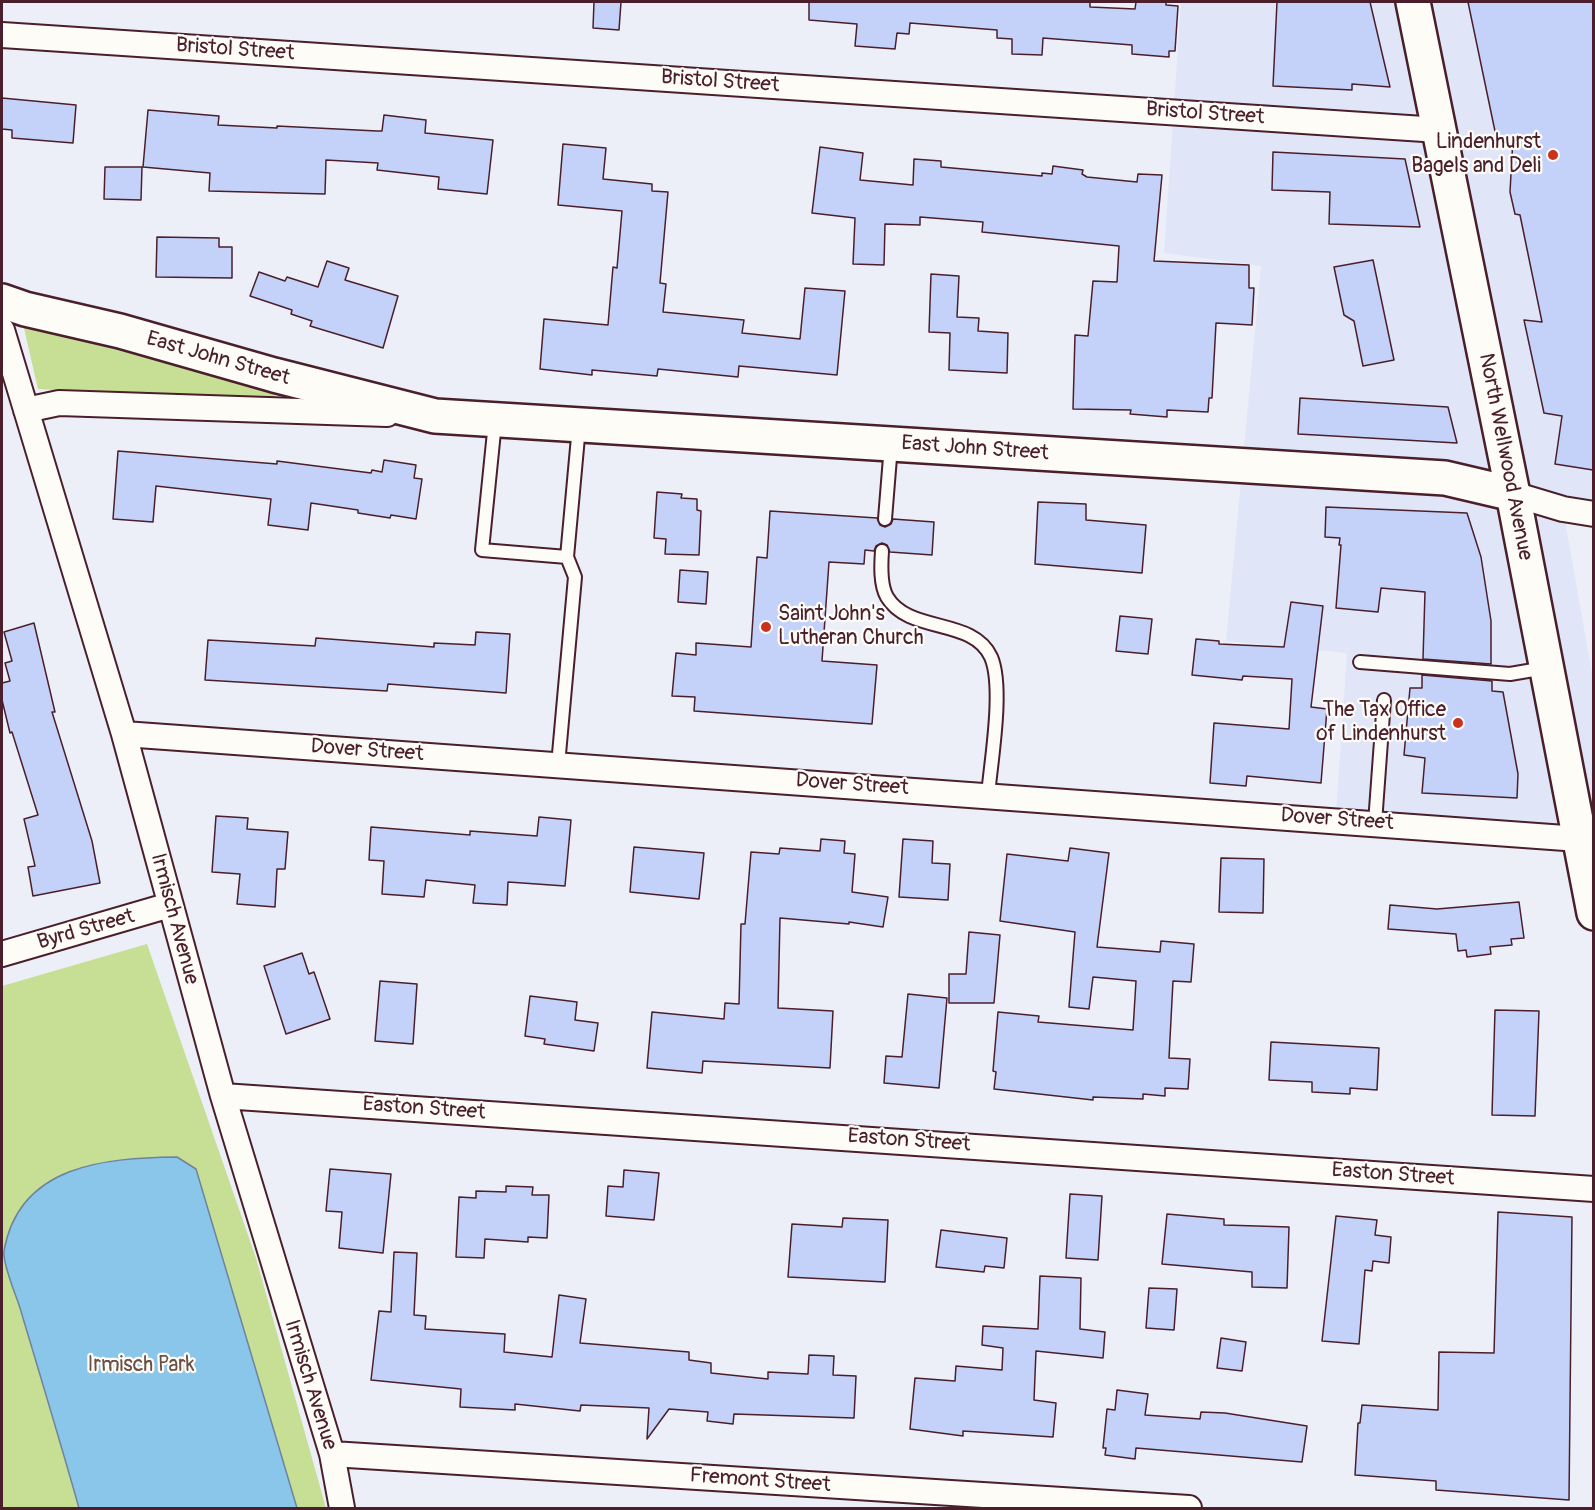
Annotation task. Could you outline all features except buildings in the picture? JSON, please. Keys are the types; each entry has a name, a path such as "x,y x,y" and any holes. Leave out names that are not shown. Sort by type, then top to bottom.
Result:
{"street":[{"name":"North Wellwood Avenue","path":"1413,2 1513,494 1593,913"},
{"name":"Bristol Street","path":"2,34 1439,130"},
{"name":"East John Street","path":"2,301 25,309 120,331 274,375 435,416"},
{"name":"Irmisch Avenue","path":"2,330 124,734 224,1096 332,1454 342,1509"},
{"name":"East John Street","path":"26,410 59,403 495,419 1445,478 1513,494"},
{"path":"1513,494 1563,509 1593,514"},
{"name":"Dover Street","path":"124,734 1580,839"},
{"name":"Byrd Street","path":"2,954 170,905"},
{"name":"Easton Street","path":"224,1096 1593,1189"},
{"name":"Fremont Street","path":"332,1454 1189,1509"}],"lane":[{"path":"495,419 482,550 567,557"},
{"path":"558,765 575,577 567,557 579,424"},
{"path":"885,519 892,444"},
{"path":"882,551 881,572 886,596 903,613 976,638 992,658 997,690 988,795"},
{"path":"1360,663 1510,674 1547,668"},
{"path":"1375,823 1384,700"}],"shaded area":[{"path":"1181,2 1593,2 1593,502 1561,498 1593,679 1593,851 1336,814 1347,653 1226,641 1261,266 1164,253"}],"green space":[{"path":"23,324 267,390 277,399 265,402 38,389"},
{"name":"Irmisch Park","path":"147,944 256,1258 326,1508 2,1508 2,986"}],"water":[{"path":"177,1157 196,1169 297,1508 79,1508 7,1271 4,1251 13,1222 27,1200 47,1183 95,1164"}],"place":[{"name":"Lindenhurst Bagels and Deli","path":"1553,155"},
{"name":"Saint John's Lutheran Church","path":"766,627"},
{"name":"The Tax Office of Lindenhurst","path":"1458,723"}]}
